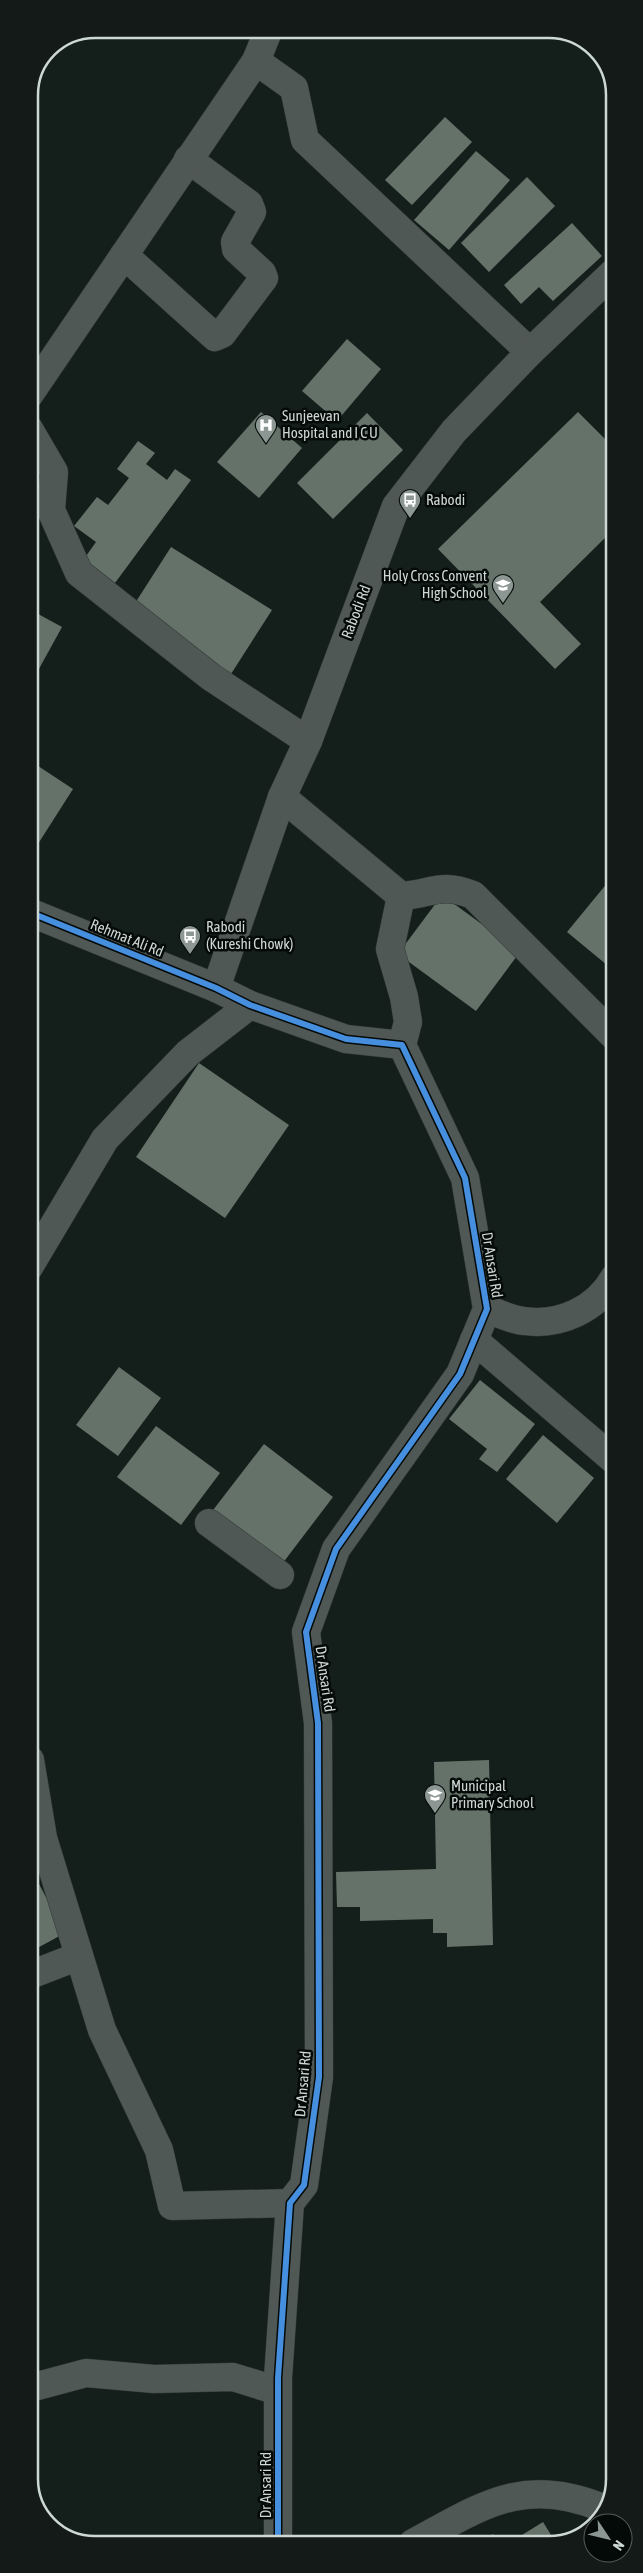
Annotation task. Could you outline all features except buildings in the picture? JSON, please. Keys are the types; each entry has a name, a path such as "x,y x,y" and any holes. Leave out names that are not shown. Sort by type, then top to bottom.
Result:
{"street":[{"path":"38,382 256,60 266,37"},
{"path":"256,60 294,88 305,140 530,352"},
{"path":"124,255 215,336 222,334 264,278 262,273 236,249 235,242 252,212 249,204 188,159"},
{"name":"Rabodi Rd","path":"216,988 282,797 308,741 396,506 454,431 530,352 606,280"},
{"path":"38,445 54,472 51,510 79,573 211,677 308,741"},
{"path":"282,797 401,896 422,895 439,888 456,889 473,896 606,1028"},
{"path":"216,988 250,1005 346,1039 402,1045 408,1022 404,996 390,949 401,896"},
{"name":"Rehmat Ali Rd","path":"38,916 216,988"},
{"path":"38,1252 105,1139 188,1053 250,1005"},
{"name":"Dr Ansari Rd","path":"278,2535 278,2391 290,2203 304,2185 319,2077 318,1723 306,1632 336,1549 460,1374 486,1309 465,1178 402,1045"},
{"path":"486,1309 522,1321 546,1322 580,1312 596,1300 606,1288"},
{"path":"474,1340 606,1453"},
{"path":"210,1523 280,1575"},
{"path":"38,1808 43,1838 102,2030 158,2150 172,2206 290,2203"},
{"path":"38,1972 79,1956"},
{"path":"38,2386 86,2373 154,2380 233,2377 278,2391"},
{"path":"426,2536 488,2503 524,2494 551,2494 583,2499 598,2506"}],"cycle path":[{"path":"38,916 216,988 250,1005 346,1039 402,1045 465,1178 487,1309 460,1374 336,1549 306,1632 318,1723 319,2077 304,2185 290,2203 278,2378 278,2535"}],"place":[{"name":"Sunjeevan Hospital and I C U","path":"266,444"},
{"name":"Rabodi","path":"410,519"},
{"name":"Holy Cross Convent High School","path":"503,604"},
{"name":"Rabodi (Kureshi Chowk)","path":"190,955"},
{"name":"Municipal Primary School","path":"435,1814"}]}
